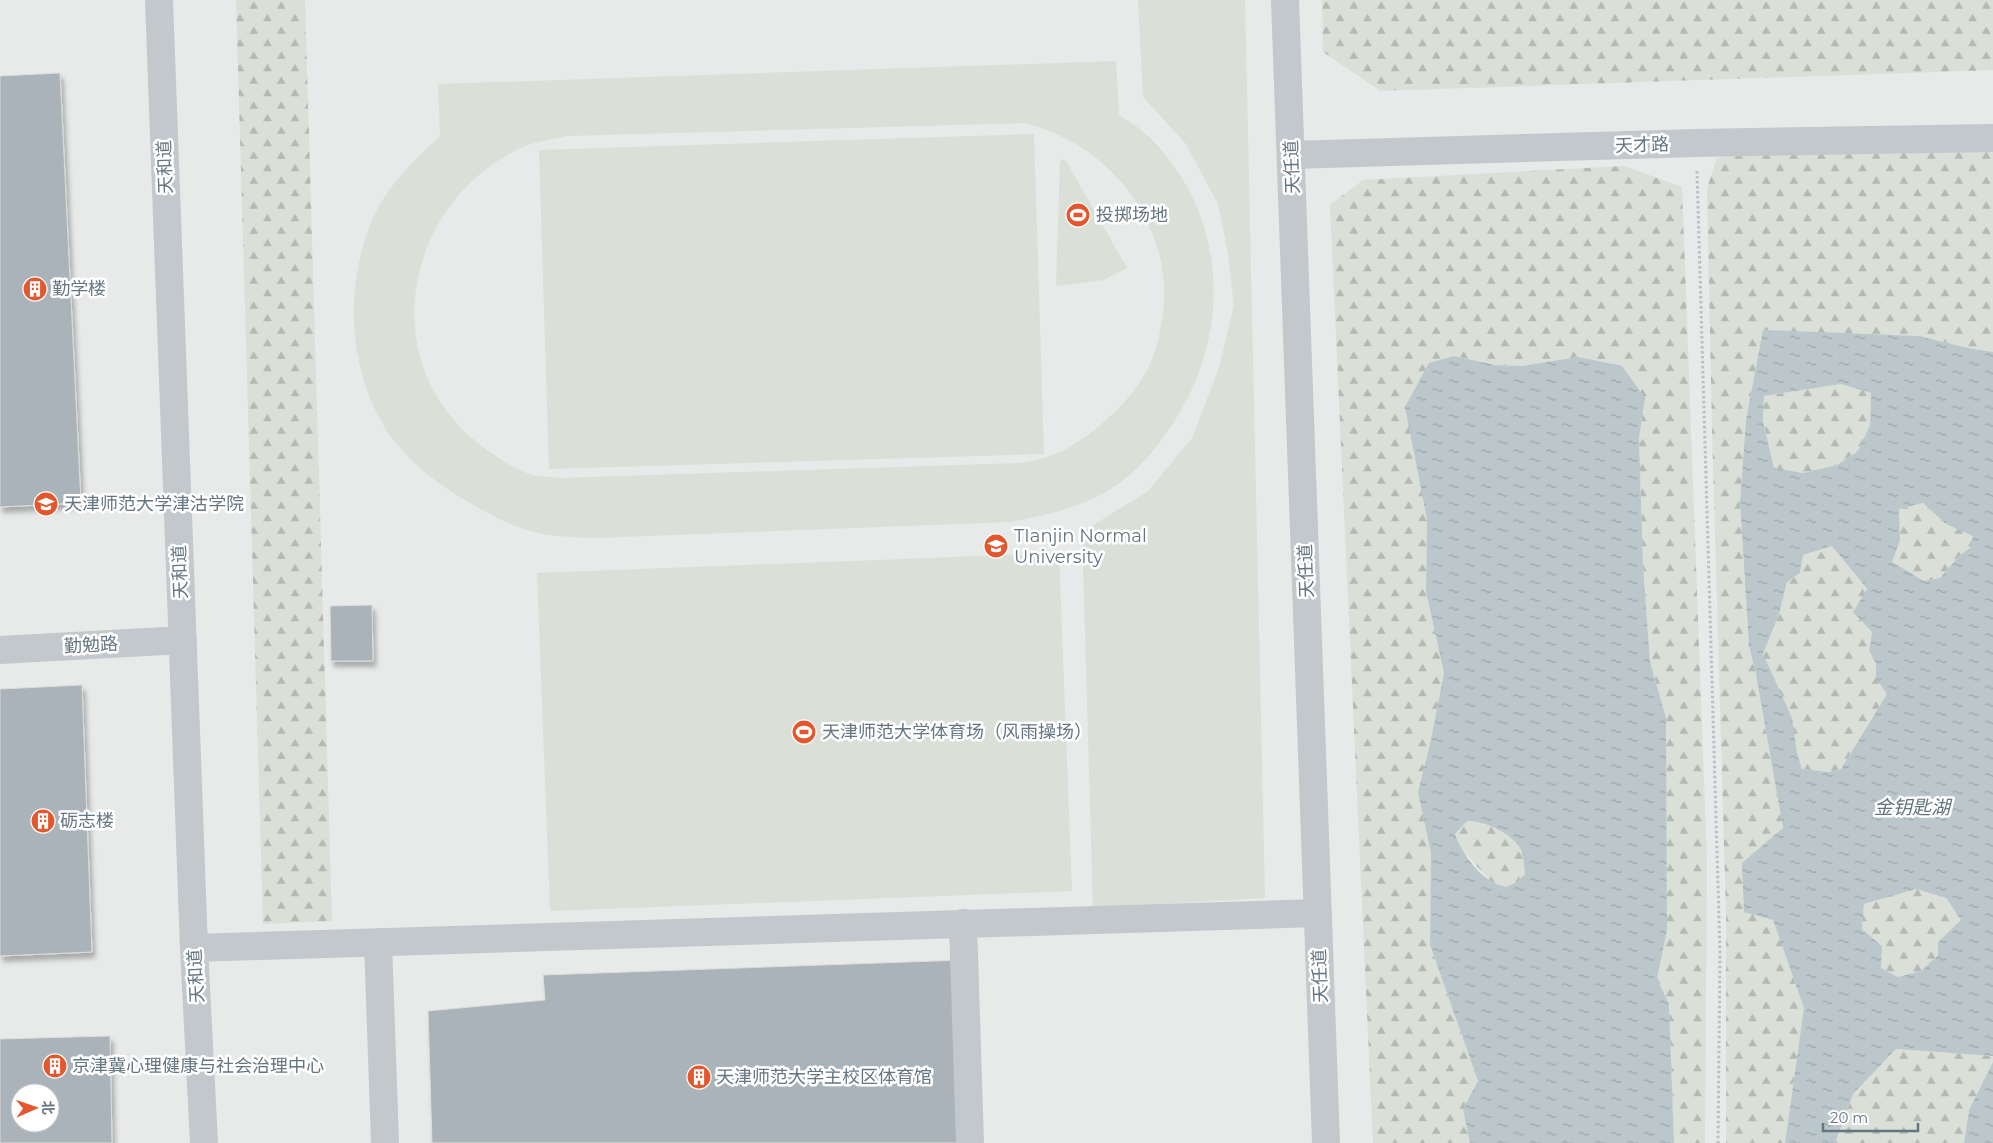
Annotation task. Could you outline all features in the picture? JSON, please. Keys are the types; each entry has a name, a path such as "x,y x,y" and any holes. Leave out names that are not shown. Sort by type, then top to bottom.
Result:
{"street":[{"name":"天和道","path":"159,0 194,948 204,1143"},
{"name":"天任道","path":"1285,0 1326,1143"},
{"name":"天才路","path":"1292,155 1696,143 1993,138"},
{"name":"勤勉路","path":"0,650 183,640"},
{"path":"194,948 1318,913"},
{"path":"963,923 970,1143"},
{"path":"378,942 385,1143"}],"path":[{"path":"1696,143 1720,954 1718,1143"}],"shaded area":[{"name":"TIanjin Normal University","path":"0,0 1993,0 1993,1143 0,1143"}],"green space":[{"path":"236,0 305,0 332,921 263,924"},
{"path":"1138,0 1245,0 1265,898 1093,908 1082,532 1148,491 1192,438 1219,368 1234,305 1228,253 1218,204 1186,144 1143,97"},
{"path":"1322,0 1993,0 1993,70 1381,91 1323,52"},
{"path":"1116,61 1119,115 1148,136 1166,155 1186,185 1200,214 1209,245 1213,276 1213,307 1209,338 1200,368 1188,397 1172,425 1136,469 1122,481 1096,497 1068,508 1039,516 1010,522 596,538 547,535 513,525 470,503 432,478 399,447 387,431 369,396 361,371 356,345 355,293 358,267 364,242 373,218 386,195 411,164 440,136 438,84","holes":["1024,123 1056,134 1085,150 1110,170 1132,195 1148,223 1159,253 1164,286 1162,320 1158,342 1150,364 1139,383 1131,395 1096,429 1056,454 1020,463 560,478 537,476 514,467 478,443 446,410 425,372 415,331 416,289 427,248 447,211 476,178 513,152 526,146 568,136"]},
{"path":"1034,134 1044,454 549,469 539,150"},
{"path":"1993,147 1993,352 1918,336 1763,331 1746,420 1740,502 1749,646 1756,674 1783,829 1773,920 1804,1008 1785,1143 1726,1143 1726,914 1707,188 1717,158 1749,153"},
{"name":"投掷场地","path":"1063,159 1066,161 1127,268 1104,280 1056,286 1060,162"},
{"path":"1624,166 1682,187 1707,862 1705,1143 1674,1143 1669,1004 1657,979 1667,930 1666,718 1650,662 1643,566 1639,438 1645,398 1578,357 1523,366 1495,365 1454,356 1427,519 1426,592 1444,673 1418,792 1431,853 1430,945 1478,1081 1463,1109 1470,1143 1373,1143 1330,205 1363,180"},
{"path":"1841,384 1871,393 1870,425 1858,451 1837,465 1803,473 1774,468 1763,421 1764,396"},
{"path":"1923,503 1946,524 1973,536 1971,548 1959,556 1940,578 1924,581 1891,562 1900,540 1899,509"},
{"path":"1832,546 1867,590 1854,612 1872,632 1869,652 1876,663 1876,678 1887,694 1841,769 1829,772 1802,769 1763,654 1779,614 1787,582 1800,573 1803,555"},
{"name":"天津师范大学体育场（风雨操场）","path":"1059,553 1072,891 550,911 537,573"},
{"path":"1467,821 1490,826 1511,838 1517,844 1522,853 1525,874 1517,882 1506,887 1490,881 1460,847 1455,834"},
{"path":"1916,889 1946,898 1961,920 1938,942 1938,955 1921,971 1898,977 1881,968 1882,946 1862,929 1864,904"},
{"path":"1896,1049 1993,1056 1993,1062 1969,1110 1964,1143 1835,1143 1853,1094"}],"water":[{"name":"金钥匙湖","path":"1763,330 1918,336 1993,352 1993,1056 1896,1049 1853,1094 1835,1143 1785,1143 1804,1008 1773,920 1744,912 1742,863 1783,828 1756,674 1749,646 1740,502 1746,420","holes":["1841,384 1871,393 1870,425 1858,451 1837,465 1803,473 1774,468 1763,421 1764,396","1923,503 1946,524 1973,536 1970,548 1959,556 1940,578 1924,581 1892,562 1900,540 1899,509","1832,546 1867,589 1853,612 1872,632 1869,651 1876,663 1876,678 1887,694 1841,769 1829,772 1802,769 1797,753 1792,718 1763,654 1779,614 1787,582 1800,573 1803,555","1916,889 1946,898 1961,920 1938,942 1938,955 1921,971 1898,977 1881,968 1882,946 1862,929 1864,904"]},
{"path":"1454,356 1495,365 1523,366 1578,357 1622,366 1645,398 1639,438 1643,566 1650,662 1666,718 1667,930 1657,979 1669,1004 1674,1143 1470,1143 1463,1109 1478,1081 1430,945 1431,853 1418,792 1444,673 1426,592 1427,519 1405,407 1429,363","holes":["1467,821 1482,823 1505,833 1517,844 1522,852 1525,874 1517,882 1506,887 1494,883 1485,877 1469,860 1455,834"]},
{"path":"1993,1062 1993,1143 1964,1143 1969,1110"}],"building":[{"name":"勤学楼","path":"60,73 81,503 0,507 0,76"},
{"path":"372,605 373,661 331,661 330,606"},
{"name":"砺志楼","path":"82,685 92,952 0,956 0,689"},
{"name":"天津师范大学主校区体育馆","path":"964,960 970,1143 432,1143 428,1011 545,1000 543,975"},
{"name":"京津冀心理健康与社会治理中心","path":"110,1036 112,1143 0,1143 0,1039"}],"place":[{"name":"投掷场地","path":"1078,215"},
{"name":"勤学楼","path":"35,289"},
{"name":"天津师范大学津沽学院","path":"46,504"},
{"name":"TIanjin Normal University","path":"996,546"},
{"name":"天津师范大学体育场（风雨操场）","path":"804,732"},
{"name":"砺志楼","path":"43,821"},
{"name":"京津冀心理健康与社会治理中心","path":"55,1066"},
{"name":"天津师范大学主校区体育馆","path":"699,1077"}]}
